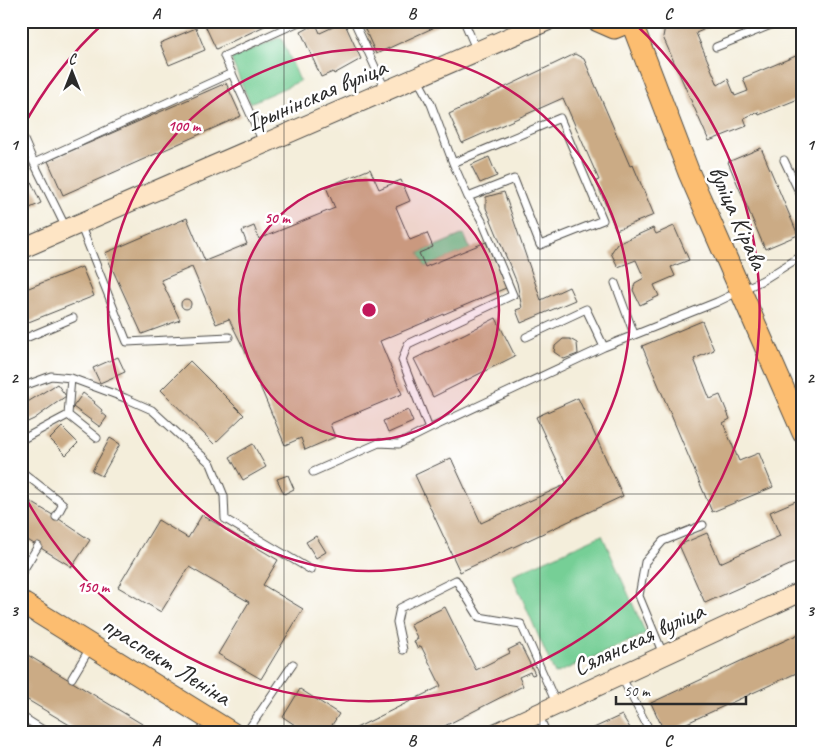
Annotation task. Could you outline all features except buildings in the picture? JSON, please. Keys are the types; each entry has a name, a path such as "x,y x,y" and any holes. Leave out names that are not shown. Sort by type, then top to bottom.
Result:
{"main road":[{"path":"598,21 614,28 631,21"},
{"name":"вуліца Кірава","path":"631,21 689,173 803,433"},
{"name":"праспект Леніна","path":"21,602 232,733"}],"street":[{"name":"Ірынінская вуліца","path":"21,249 477,52 536,24"},
{"name":"Сялянская вуліца","path":"496,733 663,654 803,591"}],"lane":[{"path":"264,144 224,56 301,21"},
{"path":"354,21 386,91"},
{"path":"464,21 477,52"},
{"path":"716,47 781,21"},
{"path":"34,163 232,73"},
{"path":"416,78 430,104 468,198 482,221 513,295 408,344 402,360 430,429"},
{"path":"453,163 560,118 603,220 540,245 514,179 468,198"},
{"path":"21,133 34,163 73,226 127,342 229,337"},
{"path":"784,160 803,200"},
{"path":"313,472 379,443 399,444 634,334 717,302 763,280 803,255"},
{"path":"615,283 634,334"},
{"path":"526,337 586,309 604,348"},
{"path":"21,340 73,318"},
{"path":"21,388 51,376 71,378 152,410 211,464 224,496 225,519 311,570"},
{"path":"68,414 71,378"},
{"path":"68,414 97,438"},
{"path":"21,440 68,414"},
{"path":"21,471 63,504 56,517"},
{"path":"663,654 639,596 645,562 664,541 703,525"},
{"path":"21,574 38,546"},
{"path":"403,650 397,622 400,608 456,580 479,617 521,624 556,704"},
{"path":"72,678 92,645"},
{"path":"246,733 293,664"},
{"path":"620,674 652,733"},
{"path":"538,712 546,733"},
{"path":"21,716 44,732"}],"green space":[{"path":"281,37 300,81 250,103 231,59"},
{"path":"464,234 470,249 425,267 419,253"},
{"path":"602,535 646,634 555,674 512,575"}]}
